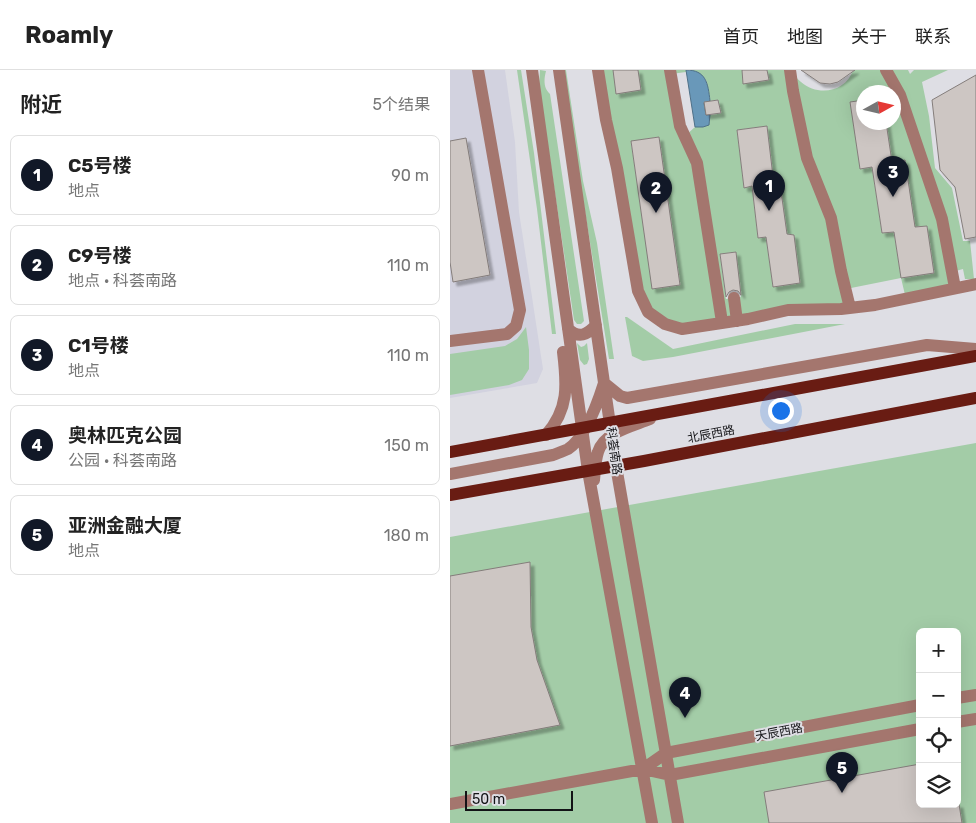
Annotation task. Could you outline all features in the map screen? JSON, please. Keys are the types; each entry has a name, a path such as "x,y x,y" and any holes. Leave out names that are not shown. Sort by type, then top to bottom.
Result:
{"main road":[{"path":"450,452 662,415 976,356"},
{"name":"北辰西路","path":"450,495 616,466 976,398"}],"street":[{"path":"450,341 508,334 516,326 520,310 478,70"},
{"path":"532,70 592,497"},
{"name":"科荟南路","path":"559,70 616,466 678,823"},
{"path":"598,70 638,291 648,312 665,324 682,329 788,310 850,308 894,302 976,284"},
{"path":"670,70 680,126 697,163 722,322"},
{"path":"790,70 792,92 808,158 831,218 850,308"},
{"path":"886,70 900,95 942,219 955,288"},
{"path":"546,435 554,426 560,412 566,396 567,385 548,232 549,193"},
{"path":"734,298 736,320"},
{"path":"568,330 576,335 583,335 596,325"},
{"path":"450,474 553,455 568,449 578,440 597,404 604,384 620,396 627,398 928,345 976,349"},
{"path":"592,497 598,450 607,438 623,429 662,415"},
{"path":"592,497 592,494 652,823"},
{"path":"961,697 976,695"},
{"name":"天辰西路","path":"643,769 666,754 916,706"},
{"path":"961,721 976,719"},
{"name":"天辰西路","path":"450,804 643,769 670,775 916,730"}],"shaded area":[{"path":"450,70 505,70 515,142 519,212 543,369 537,383 450,398"}],"green space":[{"path":"517,70 521,70 534,153 556,334 552,334 537,209"},
{"path":"540,70 546,71 545,86 550,94 584,321 581,324 577,324 574,320 539,86"},
{"path":"562,70 566,70 583,181 597,243 614,359 609,359"},
{"path":"598,70 686,70 686,72 671,74 685,136 695,127 703,127 710,122 710,115 721,113 718,100 710,101 706,80 691,73 691,70 742,70 744,83 768,80 767,70 790,70 808,87 823,91 831,90 844,83 853,70 908,70 910,74 914,70 948,70 922,82 929,116 935,168 952,188 963,241 970,241 974,279 965,279 963,269 952,272 955,288 906,299 901,278 846,289 850,308 682,329 648,312","holes":["856,85 901,85 901,130 887,130 892,162 915,227 927,226 934,273 901,278 894,232 882,233 872,167 860,169 862,130 856,130","767,126 774,185 780,185 787,234 800,283 773,287 766,237 758,238 752,186 744,187 737,130","659,137 680,284 653,289 631,142","735,252 741,297 726,299 720,254"]},
{"path":"625,317 673,349 795,324 845,324 643,361 632,356"},
{"path":"526,327 529,369 522,380 509,385 450,395 450,354 505,346 517,339"},
{"path":"577,343 581,347 587,343 589,359 587,364 584,365 580,360"},
{"path":"976,443 976,823 450,823 450,537"}],"water":[{"path":"686,70 698,72 707,83 710,101 704,103 706,115 710,115 709,125 695,127"}],"building":[{"path":"613,70 638,70 641,90 616,94"},
{"path":"742,70 767,70 769,80 743,84"},
{"path":"801,70 855,70 838,82 830,84 820,83"},
{"path":"976,75 976,237 965,239 955,187 940,170 932,100"},
{"path":"718,100 721,113 706,115 704,102"},
{"path":"856,101 856,130 887,130 892,162 905,160 915,227 927,226 934,273 901,278 894,232 882,233 872,167 860,169 850,102"},
{"path":"767,126 774,185 780,184 787,234 794,235 800,283 773,287 766,237 758,238 752,186 744,188 737,130"},
{"path":"659,137 680,285 652,289 631,141"},
{"path":"466,138 490,275 453,282 450,262 450,141"},
{"path":"736,252 741,295 738,291 733,290 726,297 720,254"},
{"path":"530,562 531,627 537,660 560,725 450,746 450,576"},
{"path":"916,765 916,808 960,808 962,823 769,823 764,792"}],"place":[{"name":"C1号楼","path":"893,197"},
{"name":"C5号楼","path":"769,211"},
{"name":"C9号楼","path":"656,213"},
{"name":"奥林匹克公园","path":"685,718"},
{"name":"亚洲金融大厦","path":"842,793"}]}
